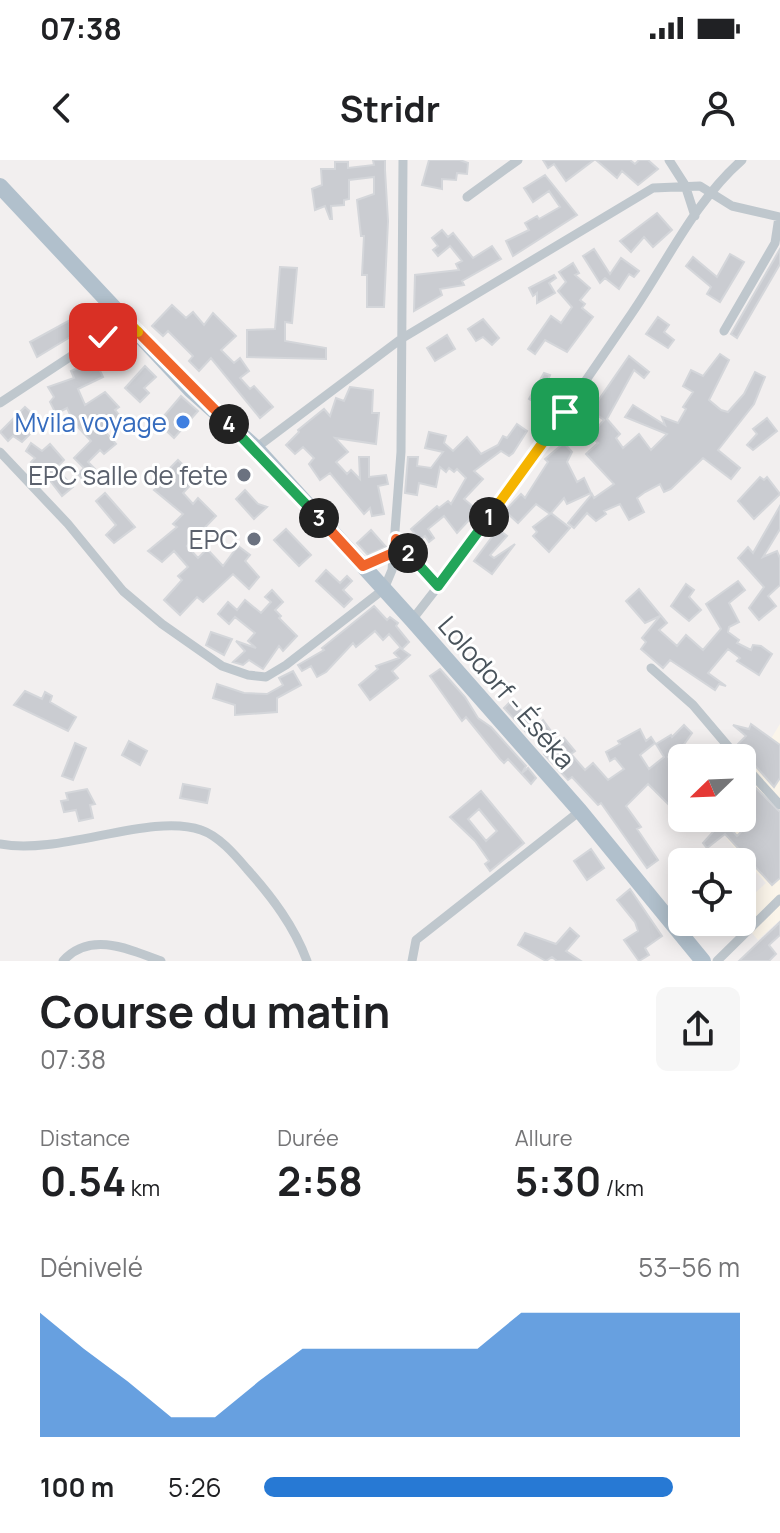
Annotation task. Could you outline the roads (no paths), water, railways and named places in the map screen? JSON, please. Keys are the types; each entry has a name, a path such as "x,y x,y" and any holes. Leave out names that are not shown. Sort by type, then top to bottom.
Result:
{"main road":[{"name":"Lolodorf - Éséka","path":"0,186 191,390 256,448 384,589 580,811 703,961"}],"street":[{"path":"0,452 60,514 123,591 201,653 257,678 275,673 384,589 390,579 396,539 403,160"},
{"path":"467,197 518,160"},
{"path":"669,160 685,185 695,216"},
{"path":"412,620 565,412 709,192 742,160"},
{"path":"256,448 332,387 401,339 641,194 668,185 700,186 732,206 779,217 775,243 724,331"},
{"path":"0,403 126,320"},
{"path":"396,539 438,586"},
{"path":"363,566 395,552"},
{"path":"651,668 693,705 726,744"},
{"path":"756,778 780,805"},
{"path":"412,961 416,940 580,811"},
{"path":"0,844 37,846 167,827 203,830 231,851 270,894 307,961"},
{"path":"717,961 780,899"},
{"path":"63,961 71,953 98,944 161,961"}],"place":[{"name":"Mvila voyage","path":"183,422"},
{"name":"EPC salle de fete","path":"244,475"},
{"name":"EPC","path":"254,539"}]}
